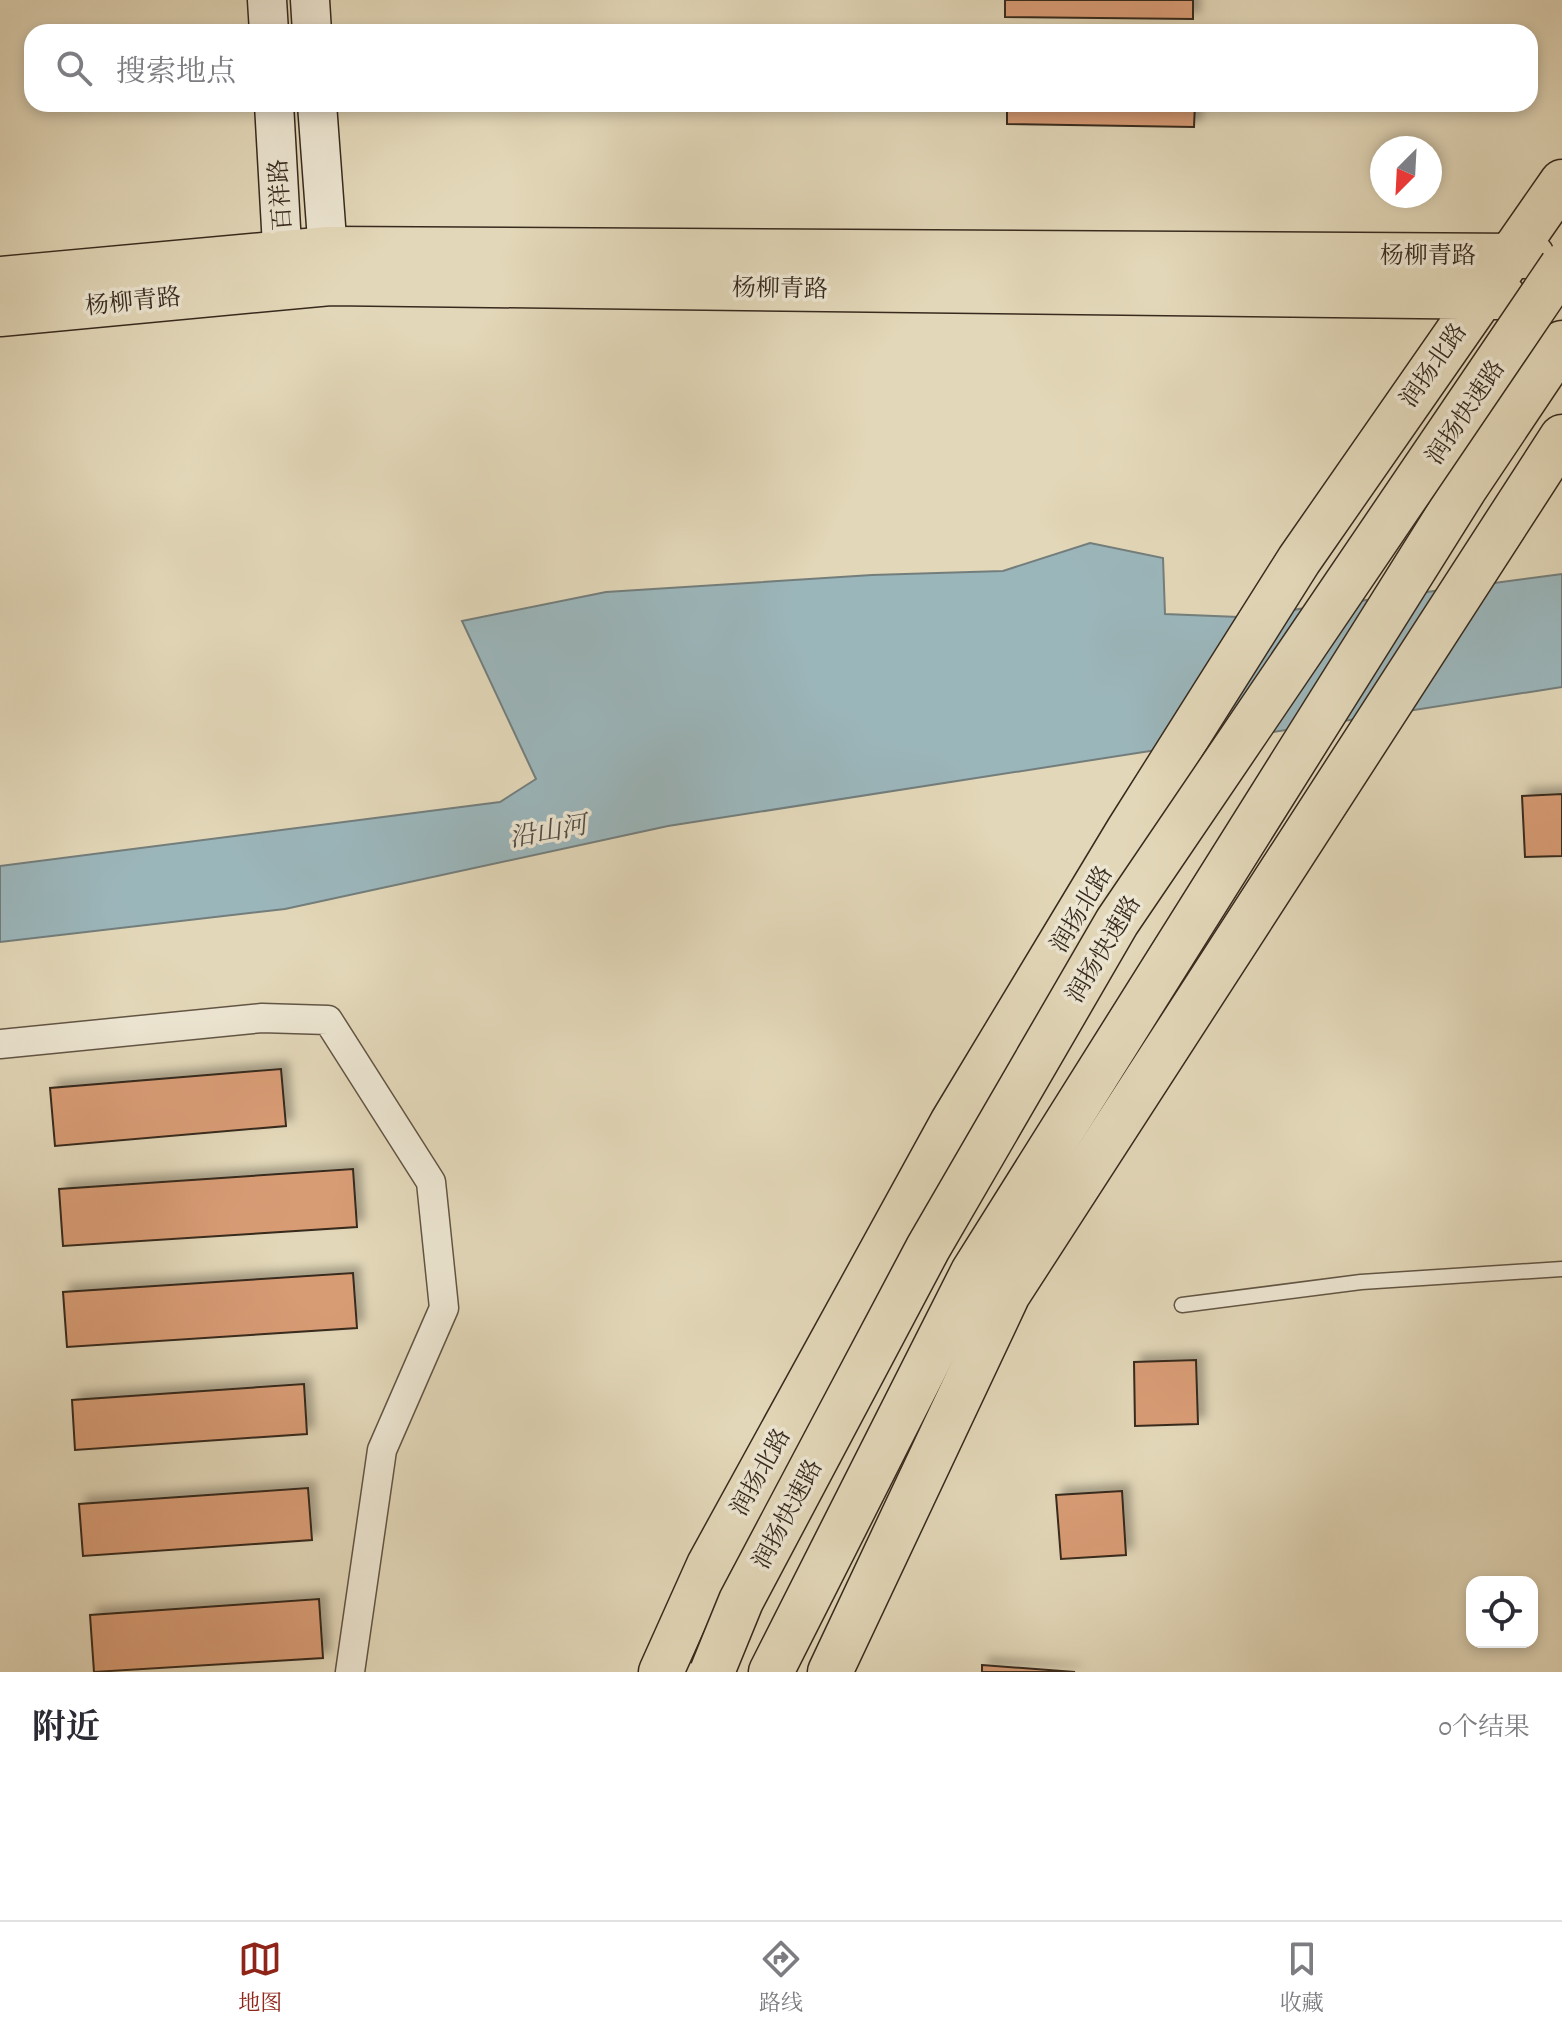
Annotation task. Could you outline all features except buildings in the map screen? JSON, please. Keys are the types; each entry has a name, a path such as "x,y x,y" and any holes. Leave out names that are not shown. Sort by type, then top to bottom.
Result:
{"main road":[{"name":"润扬北路","path":"661,1672 709,1565 952,1123 1128,831 1291,572 1562,182"},
{"name":"杨柳青路","path":"0,279 329,266 1562,257"},
{"name":"杨柳青路","path":"329,266 1562,297"},
{"name":"润扬快速路","path":"712,1672 741,1601 928,1248 1117,922 1562,266"},
{"name":"杨柳青路","path":"0,314 284,269"},
{"name":"润扬快速路","path":"771,1672 973,1272 1465,488 1562,343"},
{"path":"830,1672 1008,1294 1562,437"}],"street":[{"path":"267,0 268,24"},
{"path":"310,0 312,24"},
{"name":"百祥路","path":"274,112 284,269"},
{"name":"百祥路","path":"318,112 329,266"},
{"path":"0,1044 262,1018 328,1020 431,1182 444,1308 382,1450 350,1672"}],"lane":[{"path":"1182,1305 1361,1282 1562,1269"}],"water":[{"name":"沿山河","path":"1090,543 1163,558 1165,614 1239,617 1562,574 1562,687 668,826 285,909 0,942 0,866 500,802 536,779 462,621 606,592 872,575 1003,571"}]}
